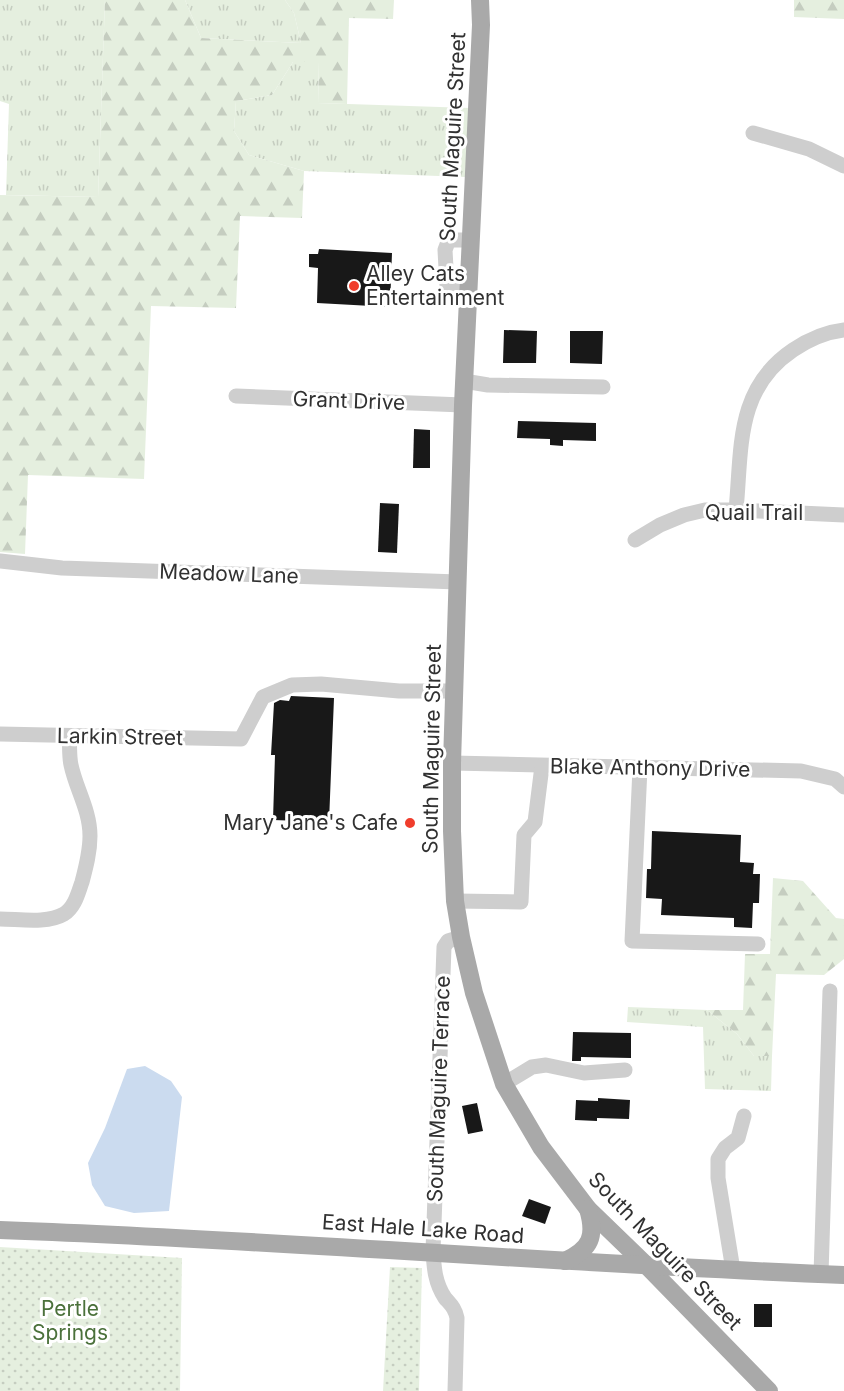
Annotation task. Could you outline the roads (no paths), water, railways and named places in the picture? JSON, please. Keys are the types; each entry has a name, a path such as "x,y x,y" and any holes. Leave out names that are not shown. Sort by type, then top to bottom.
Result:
{"main road":[{"name":"South Maguire Street","path":"480,0 481,25 463,405 452,763 455,901 461,938 474,993 504,1084 541,1147 588,1209 770,1391"},
{"path":"565,1261 582,1252 589,1243 592,1223 588,1209"},
{"name":"East Hale Lake Road","path":"0,1230 433,1251 648,1267 844,1275"}],"street":[{"path":"753,133 809,149 844,166"},
{"path":"468,291 447,286 445,250 448,242 453,240 471,240"},
{"path":"736,510 740,448 749,406 758,385 783,357 804,343 830,332 844,330"},
{"path":"464,381 488,384 603,387"},
{"name":"Grant Drive","path":"236,396 463,405"},
{"name":"Quail Trail","path":"635,540 660,525 684,515 705,510 844,515"},
{"name":"Meadow Lane","path":"0,561 62,568 458,582"},
{"name":"Larkin Street","path":"0,734 241,739 263,697 292,685 321,684 399,691 455,691"},
{"path":"0,919 53,918 64,914 79,892 90,849 90,835 88,816 71,764 69,737"},
{"name":"Blake Anthony Drive","path":"452,763 801,771 835,779 844,787"},
{"path":"455,901 521,902 524,835 535,822 542,766"},
{"path":"640,768 632,941 758,944"},
{"name":"South Maguire Terrace","path":"433,1251 444,947 448,941 461,938"},
{"path":"821,1274 830,991"},
{"path":"504,1084 532,1067 546,1065 584,1072 625,1070"},
{"path":"733,1270 718,1178 718,1159 725,1148 738,1138 744,1116"},
{"path":"433,1251 434,1274 446,1299 454,1307 457,1318 455,1391"}],"water":[{"path":"145,1066 171,1081 182,1097 169,1211 134,1213 105,1206 92,1185 88,1163 105,1128 127,1069"}],"place":[{"name":"Alley Cats Entertainment","path":"354,286"},
{"name":"Mary Jane's Cafe","path":"410,823"}],"park label":[{"name":"Pertle Springs","path":"70,1321"}]}
